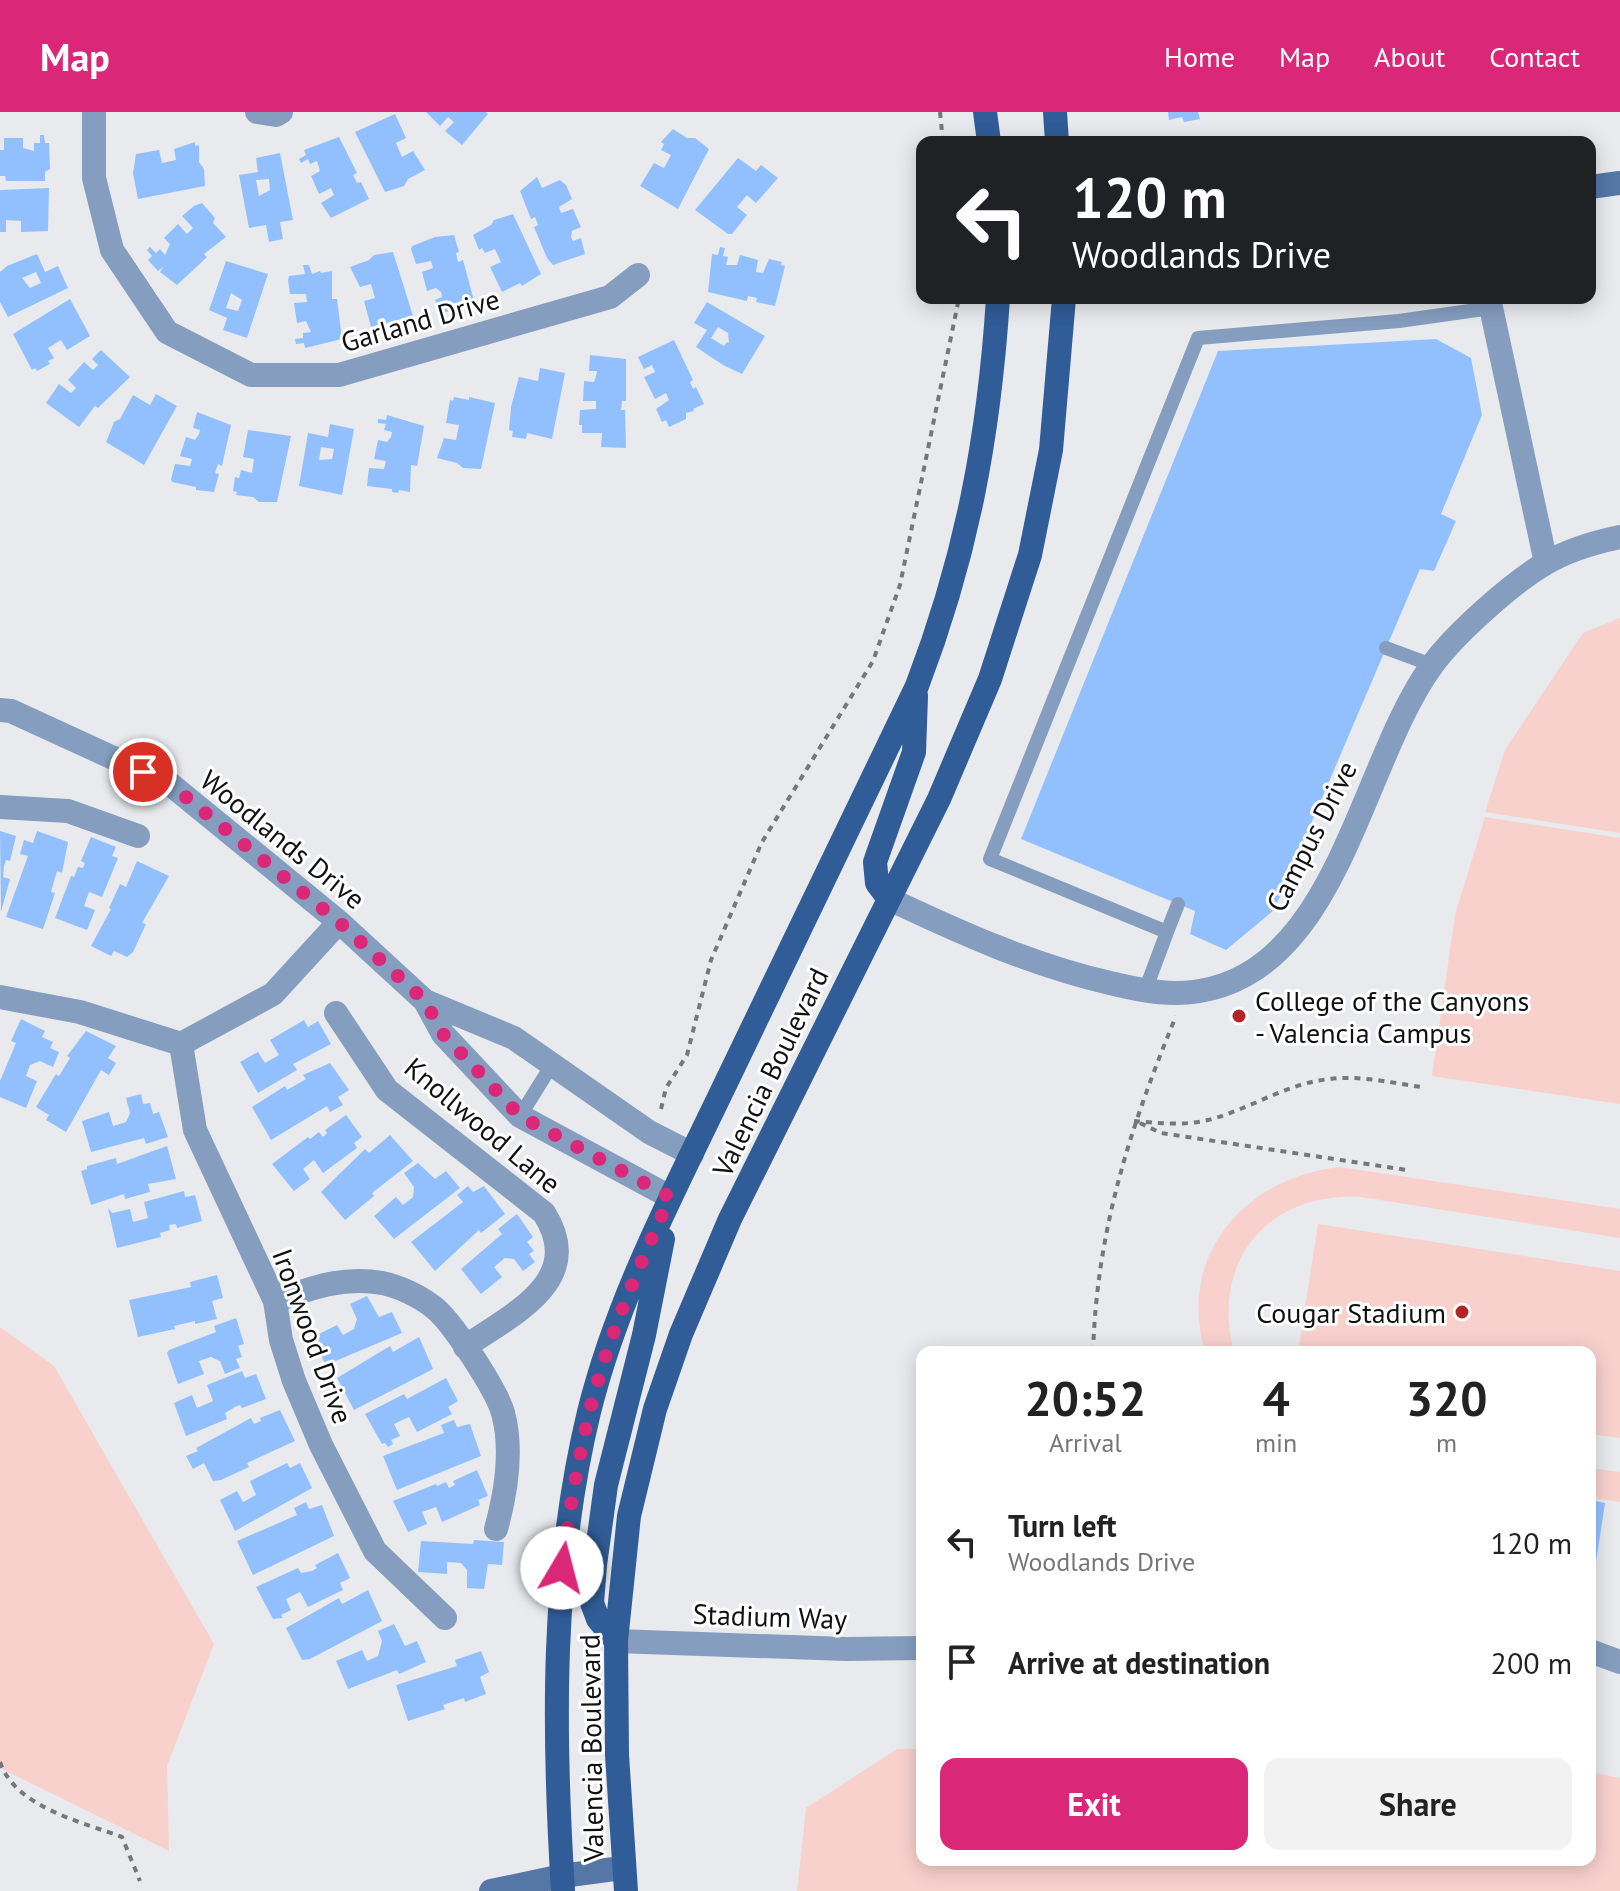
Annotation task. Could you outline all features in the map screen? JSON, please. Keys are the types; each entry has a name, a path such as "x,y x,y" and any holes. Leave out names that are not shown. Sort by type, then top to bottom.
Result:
{"main road":[{"path":"985,112 988,136"},
{"path":"1055,112 1057,136"},
{"name":"Valencia Boulevard","path":"562,1884 556,1664 559,1590 589,1412 622,1307 670,1197 917,686 939,628 965,540 984,441 997,304"},
{"name":"Valencia Boulevard","path":"624,1880 616,1641 629,1516 655,1409 681,1334 730,1219 939,799 990,679 1030,555 1051,450 1063,304"},
{"path":"889,899 877,883 875,862 914,752 917,686"},
{"path":"616,1641 598,1619 592,1603 595,1565 606,1485 644,1335 670,1197"}],"street":[{"name":"Garland Drive","path":"94,112 94,178 112,250 167,332 251,375 339,375 610,297 638,275"},
{"path":"257,112 276,115 281,112"},
{"path":"1596,186 1620,183"},
{"path":"1490,304 1546,563"},
{"name":"Campus Drive","path":"889,899 1006,952 1065,972 1145,991 1190,992 1219,986 1253,973 1286,945 1309,915 1363,809 1403,718 1432,665 1461,633 1546,563 1620,537"},
{"name":"Woodlands Drive","path":"0,710 11,711 170,784 339,922 425,1001 443,1034 520,1116 670,1197"},
{"path":"0,807 68,811 138,836"},
{"path":"0,997 80,1012 181,1044 273,994 339,922"},
{"name":"Woodlands Drive","path":"425,1001 514,1038 649,1132 692,1154"},
{"name":"Knollwood Lane","path":"336,1013 387,1090 544,1213 553,1227 557,1260 547,1285 465,1347"},
{"name":"Ironwood Drive","path":"181,1044 195,1130 275,1301 281,1340 294,1381 321,1445 375,1551 445,1618"},
{"path":"275,1301 334,1282 383,1283 434,1307 495,1393 503,1413 504,1502 496,1529"},
{"name":"Stadium Way","path":"616,1641 846,1649 916,1648"},
{"path":"1596,1653 1620,1662"},
{"path":"491,1891 624,1880"}],"lane":[{"path":"1167,932 990,859 1198,338 1399,321 1485,304"},
{"path":"1386,648 1432,665"},
{"path":"1145,991 1178,904"},
{"path":"520,1116 553,1063"}],"path":[{"path":"940,112 942,136"},
{"path":"661,1109 666,1088 687,1055 711,960 762,842 873,661 900,585 958,304"},
{"path":"1094,1346 1106,1225 1134,1121 1176,1016"},
{"path":"1134,1121 1206,1121 1284,1090 1329,1079 1368,1079 1421,1087"},
{"path":"1134,1121 1161,1133 1407,1170"},
{"path":"0,1762 5,1778 14,1788 50,1808 122,1837 140,1881"}],"shaded area":[{"path":"1620,618 1620,833 1485,812 1505,750 1583,633"},
{"path":"1485,817 1620,838 1620,1104 1432,1076 1455,915"},
{"path":"1340,1167 1620,1209 1620,1238 1361,1197 1328,1198 1299,1206 1274,1220 1254,1238 1239,1262 1231,1289 1229,1319 1233,1346 1204,1346 1199,1317 1201,1284 1210,1253 1226,1227 1248,1204 1275,1186 1306,1174"},
{"name":"Cougar Stadium","path":"1318,1224 1620,1271 1620,1438 1596,1435 1596,1346 1299,1346"},
{"path":"0,1327 54,1366 214,1644 167,1766 169,1851 0,1768"},
{"path":"1596,1469 1620,1472 1620,1502 1596,1498"},
{"path":"897,1749 916,1749 916,1866 1596,1866 1596,1773 1620,1778 1620,1891 797,1891 806,1808"}],"building":[{"path":"426,112 488,114 462,145 445,131 454,122 448,117 440,126"},
{"path":"1168,112 1198,112 1200,119 1184,122 1182,117 1169,120"},
{"path":"395,114 406,138 396,143 402,157 413,151 425,170 408,179 404,186 385,192 355,132"},
{"path":"673,129 687,138 695,138 709,149 678,209 640,186 654,163 664,168 671,155 661,150 664,144 661,142"},
{"path":"40,135 44,135 45,143 49,143 50,169 45,172 45,181 6,181 5,176 0,176 0,150 4,150 4,138 23,138 23,148 34,151 34,143 40,143"},
{"path":"339,137 357,173 353,175 357,183 361,182 369,199 331,218 321,203 334,195 331,188 319,194 311,176 320,171 317,161 310,164 308,159 301,163 299,159 306,155 304,150"},
{"path":"195,142 195,146 199,145 199,162 204,169 205,186 138,199 133,173 136,154 159,150 162,163 176,160 174,149"},
{"path":"280,153 293,220 280,222 283,239 269,242 266,225 249,228 239,175 258,172 256,158","holes":["269,179 270,190 259,196 256,180"]},
{"path":"738,158 756,171 761,165 778,178 756,203 747,195 737,207 747,215 732,234 728,234 695,210"},
{"path":"537,177 542,188 560,180 566,185 572,199 559,207 561,213 573,209 581,227 572,231 571,237 573,241 581,238 585,254 553,265 547,258 534,227 538,225 535,217 531,219 520,191"},
{"path":"49,188 48,231 21,232 21,221 6,220 6,232 0,232 0,190"},
{"path":"202,203 215,218 213,223 226,237 204,254 207,257 177,285 160,272 163,267 158,271 148,260 152,256 147,250 150,247 156,253 160,249 165,255 170,244 164,238 178,224 187,234 193,228 182,216"},
{"path":"513,214 541,274 522,286 520,283 502,292 490,267 501,262 495,249 485,253 482,248 479,250 473,235 494,220"},
{"path":"454,235 459,252 456,253 458,262 463,260 474,301 441,314 435,300 442,297 441,292 436,288 427,291 422,272 433,268 431,261 416,264 411,249 435,237"},
{"path":"720,247 725,248 723,256 728,257 726,265 737,265 740,255 758,260 756,272 763,273 769,259 782,262 781,265 785,266 775,306 756,302 757,298 748,296 747,301 708,292 712,254 718,255"},
{"path":"393,252 413,316 371,327 364,301 375,298 371,284 360,287 350,267 374,255"},
{"path":"37,254 45,272 58,266 68,288 8,317 0,302 0,272","holes":["36,272 41,283 30,288 22,278"]},
{"path":"226,261 268,274 247,338 223,330 227,318 209,310","holes":["231,293 242,300 238,311 226,308"]},
{"path":"303,265 309,265 312,274 332,271 332,299 337,299 342,339 305,348 304,343 296,344 295,339 311,332 306,321 297,323 294,303 307,302 306,294 290,294 288,280 289,276 305,274"},
{"path":"70,299 90,336 67,350 61,340 48,348 54,358 48,361 50,364 37,371 35,368 32,370 13,334"},
{"path":"707,302 765,336 742,374 696,347 707,330 694,323","holes":["718,327 728,333 729,343 724,346 711,338"]},
{"path":"1436,339 1471,358 1482,415 1441,514 1456,521 1434,571 1420,569 1274,910 1226,950 1190,934 1195,911 1021,839 1218,351"},
{"path":"674,340 693,380 690,382 693,389 696,387 704,404 686,413 686,419 669,427 666,420 662,422 656,409 669,400 666,393 655,399 644,377 655,372 652,365 644,369 638,357"},
{"path":"101,350 130,377 98,408 95,406 79,427 46,403 59,384 71,393 76,388 68,380 84,362 93,370 98,365 92,359"},
{"path":"590,355 626,359 626,401 622,401 621,410 625,410 626,448 601,447 602,433 582,433 580,410 596,409 596,401 583,401 584,381 594,382 597,371 589,371"},
{"path":"540,368 565,373 552,439 527,433 526,439 512,437 513,431 509,430 511,407 519,377 538,381"},
{"path":"156,394 177,406 144,465 106,442 114,422 120,419 133,395 150,405"},
{"path":"454,397 495,403 481,469 463,468 457,463 437,458 444,438 456,440 459,425 446,423 450,400 453,401"},
{"path":"197,412 231,425 222,466 218,464 215,473 219,474 214,492 196,490 196,487 172,482 171,479 175,464 190,466 192,459 180,456 186,437 195,440 199,434 200,430 193,428"},
{"path":"387,415 424,426 417,466 411,465 410,492 399,490 398,493 392,492 392,489 367,486 369,468 384,469 386,461 374,459 378,440 387,442 391,437 392,432 384,430 386,424 378,423 378,419 386,420"},
{"path":"330,424 354,429 342,495 299,486 308,433 328,437","holes":["321,447 334,449 332,459 319,460"]},
{"path":"248,430 291,436 277,502 259,502 253,497 236,495 237,492 233,491 235,477 239,478 241,470 252,473 254,459 243,457"},
{"path":"0,831 16,836 10,861 6,860 4,866 3,877 10,879 1,912"},
{"path":"37,831 68,842 62,873 57,871 51,892 55,893 43,929 6,917 28,856 20,854 24,840 33,843"},
{"path":"91,837 116,847 112,856 118,858 102,897 89,892 84,906 95,910 87,930 55,918 71,876 74,877 78,867 83,868 85,863 81,861"},
{"path":"137,861 169,876 142,923 146,924 133,952 127,957 114,951 111,956 91,946 111,909 120,884 126,887"},
{"path":"21,1019 45,1031 42,1037 53,1042 50,1048 59,1052 53,1067 40,1061 30,1065 26,1076 37,1081 26,1108 0,1097 0,1081 16,1043 11,1041"},
{"path":"304,1020 308,1027 318,1021 331,1044 293,1064 297,1070 258,1093 240,1062 258,1052 265,1063 279,1055 270,1040"},
{"path":"86,1031 116,1046 108,1058 116,1063 109,1075 101,1070 66,1132 46,1120 49,1115 36,1107"},
{"path":"330,1063 349,1090 338,1097 343,1105 330,1112 327,1106 271,1140 252,1107 285,1086 287,1090 306,1079 303,1075"},
{"path":"141,1094 143,1104 150,1103 153,1114 159,1112 168,1137 146,1144 144,1138 91,1152 82,1121 109,1112 113,1126 126,1122 130,1113 126,1098"},
{"path":"346,1115 362,1137 354,1143 357,1148 323,1173 314,1160 303,1169 310,1179 294,1191 272,1164 308,1137 310,1139 319,1132 323,1137 327,1133 325,1130"},
{"path":"390,1135 413,1161 372,1193 374,1196 345,1220 321,1192 365,1149 369,1153"},
{"path":"167,1146 176,1179 148,1184 150,1192 125,1199 124,1194 91,1205 81,1171 87,1166 116,1158 117,1164"},
{"path":"418,1163 435,1179 446,1171 460,1188 394,1239 374,1216 396,1197 403,1205 413,1197 414,1187 404,1173"},
{"path":"468,1186 473,1192 484,1186 505,1214 481,1233 479,1230 435,1271 411,1242 463,1202 457,1195"},
{"path":"184,1191 185,1197 195,1195 202,1221 177,1228 176,1224 169,1225 170,1230 160,1233 161,1237 117,1248 108,1208 112,1213 130,1209 133,1222 148,1218 144,1202"},
{"path":"517,1214 533,1237 527,1242 534,1251 529,1254 535,1262 523,1271 514,1259 505,1258 494,1267 502,1277 481,1294 461,1269 502,1234 498,1229"},
{"path":"217,1275 223,1298 212,1301 217,1319 195,1324 195,1321 138,1337 129,1300 191,1287 190,1282"},
{"path":"367,1296 379,1317 392,1312 402,1333 326,1365 311,1338 337,1325 343,1335 354,1329 357,1319 350,1304"},
{"path":"236,1318 244,1344 238,1346 242,1357 236,1359 240,1368 225,1374 220,1361 211,1357 199,1361 204,1374 178,1384 167,1353 169,1350 216,1332 214,1326"},
{"path":"419,1337 433,1369 354,1410 337,1378 390,1346 393,1352"},
{"path":"242,1371 245,1378 256,1374 266,1399 242,1408 240,1405 235,1407 225,1413 227,1419 186,1436 174,1403 192,1395 197,1408 213,1401 207,1385"},
{"path":"446,1378 458,1401 448,1407 452,1414 417,1432 409,1417 394,1424 400,1436 391,1440 393,1444 388,1447 382,1444 365,1414 404,1394 407,1399"},
{"path":"280,1410 295,1441 247,1463 249,1467 221,1480 213,1481 204,1463 193,1469 186,1456 198,1451 196,1448 251,1418 254,1424 261,1421 260,1418"},
{"path":"454,1420 457,1427 470,1424 481,1456 397,1490 383,1456 444,1433 441,1425"},
{"path":"287,1463 290,1468 300,1463 312,1488 235,1531 220,1500 237,1491 243,1502 256,1495 250,1481"},
{"path":"477,1470 488,1496 478,1500 480,1505 442,1522 436,1507 422,1512 427,1524 408,1532 393,1501 436,1484 446,1482 449,1488 455,1485 453,1481"},
{"path":"1596,1501 1605,1503 1596,1562"},
{"path":"306,1502 309,1509 322,1505 334,1536 253,1575 237,1541 297,1515 294,1508"},
{"path":"474,1540 504,1542 502,1565 488,1564 484,1589 467,1588 467,1570 461,1563 447,1562 447,1574 418,1572 421,1541 473,1544"},
{"path":"338,1553 350,1578 340,1583 343,1590 308,1607 300,1592 286,1599 291,1610 281,1615 283,1618 273,1619 256,1587 298,1568 301,1573 312,1571 317,1568 315,1565"},
{"path":"368,1590 382,1621 310,1659 302,1660 286,1628 339,1598 342,1604"},
{"path":"394,1624 405,1646 417,1641 426,1662 399,1674 397,1670 348,1689 336,1661 362,1650 367,1661 378,1656 382,1641 378,1631"},
{"path":"481,1651 489,1672 480,1677 486,1694 465,1702 464,1698 443,1705 445,1709 408,1721 396,1685 457,1666 455,1660"}],"place":[{"name":"College of the Canyons - Valencia Campus","path":"1239,1016"},
{"name":"Cougar Stadium","path":"1462,1312"}],"route":[{"path":"143,772 170,784 339,922 425,1001 443,1034 520,1116 670,1197 622,1307 601,1369 589,1412 562,1568"}]}
